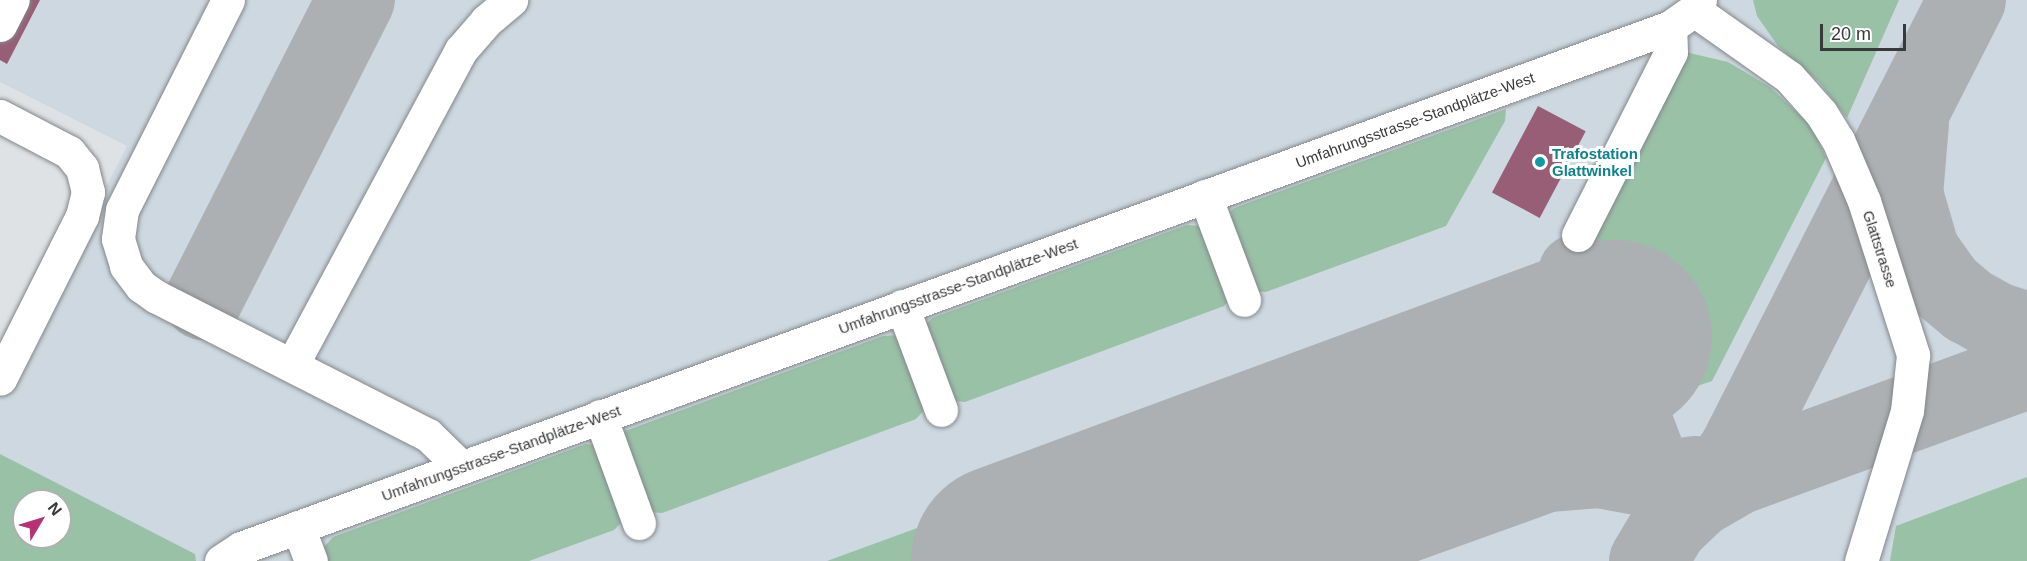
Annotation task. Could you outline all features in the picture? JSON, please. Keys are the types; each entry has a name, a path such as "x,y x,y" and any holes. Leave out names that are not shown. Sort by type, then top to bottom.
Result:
{"lane":[{"path":"0,26 13,0"},
{"path":"228,0 124,206 118,243 128,271 148,292 428,435 461,467"},
{"path":"292,365 461,50 486,21 511,0"},
{"path":"1578,235 1671,52 1688,12"},
{"name":"Umfahrungsstrasse-Standplätze-West","path":"221,561 241,548 1204,196 1688,12"},
{"name":"Glattstrasse","path":"1688,12 1789,77 1830,126 1852,168 1913,356 1907,411 1861,561"},
{"path":"0,116 69,152 82,168 88,192 85,209 0,379"},
{"path":"1204,196 1244,300"},
{"path":"902,306 941,410"},
{"path":"600,416 639,523"},
{"path":"298,527 311,561"}],"shaded area":[{"path":"24,0 2027,0 2027,561 0,561 0,396 127,146 0,82 0,47"}],"green space":[{"path":"1753,0 1899,0 1847,118 1819,82 1778,46 1757,16"},
{"path":"1685,52 1728,62 1770,87 1812,127 1826,158 1712,381 1650,402 1638,393 1584,242"},
{"path":"1506,109 1505,121 1446,226 1266,292 1255,291 1228,214 1234,208"},
{"path":"1187,225 1201,226 1229,300 1224,306 965,402 953,401 924,326 932,318"},
{"path":"1566,291 1579,325 1467,365 1483,411 1595,370 1607,403 1174,561 827,561"},
{"path":"898,335 925,409 916,419 662,513 650,512 622,434 625,431 883,336"},
{"path":"586,444 596,445 624,520 614,530 529,561 325,561 322,549 333,537"},
{"path":"0,454 68,489 12,489 12,549 72,549 72,491 195,554 196,561 0,561"},
{"path":"2027,477 2027,561 1890,561 1896,526"}],"building":[{"path":"0,0 40,0 7,64 0,60"},
{"name":"Trafostation Glattwinkel","path":"1538,106 1586,131 1540,218 1492,193"}],"taxiway":[{"path":"203,301 356,0"},
{"path":"1648,561 1669,526 1713,484 1737,452 1967,0"},
{"path":"1910,123 1904,194 1921,252 1946,287 1969,306 1996,321 2027,331"},
{"path":"1577,273 1656,481 1695,475"},
{"path":"1699,498 1737,476 2027,370"},
{"path":"1303,561 1548,473 1599,469 1681,484 1744,473"}],"runway":[{"path":"1008,561 1615,337"}],"place":[{"name":"Trafostation Glattwinkel","path":"1540,162"}]}
